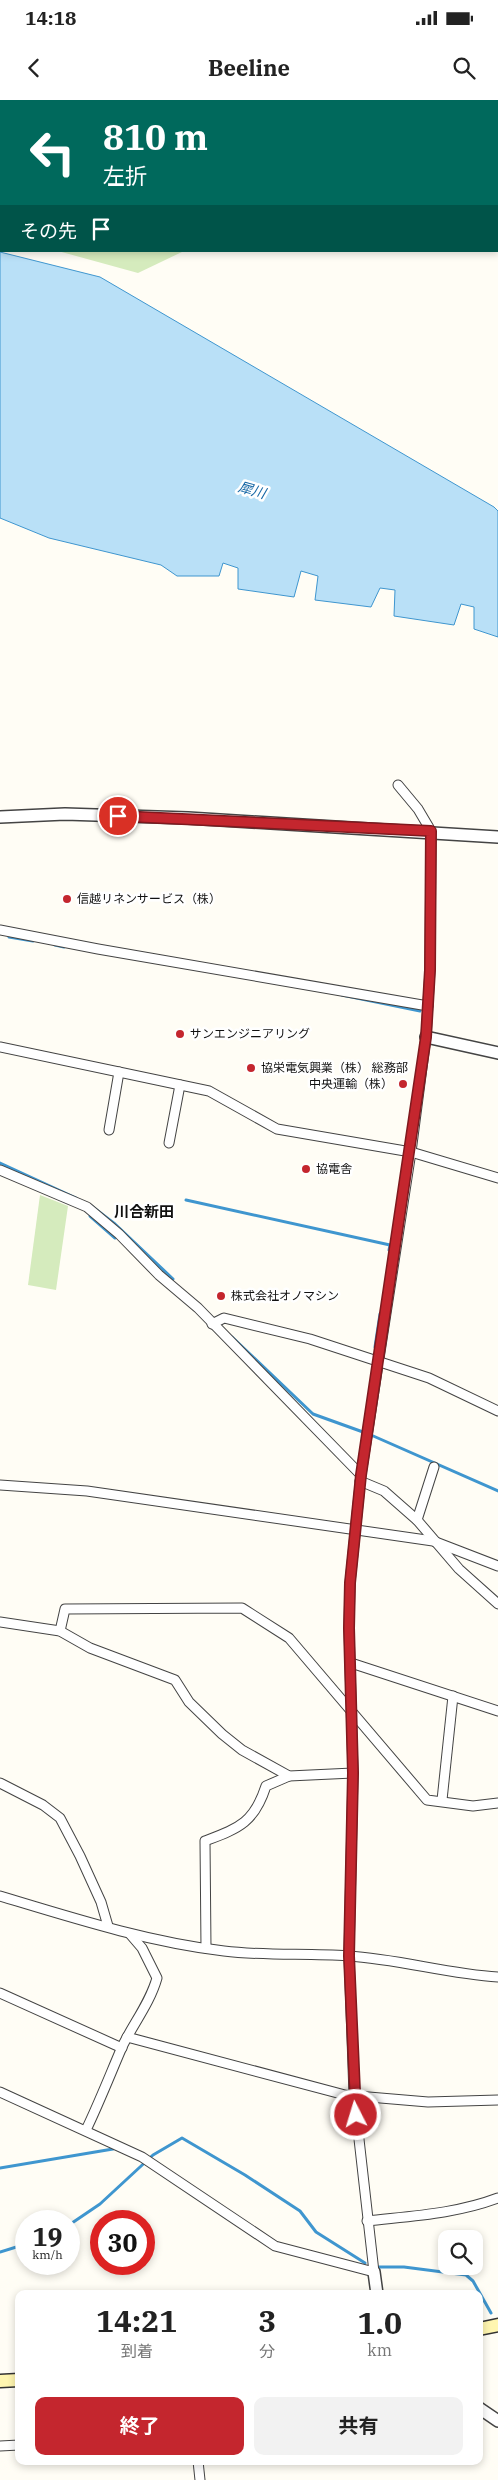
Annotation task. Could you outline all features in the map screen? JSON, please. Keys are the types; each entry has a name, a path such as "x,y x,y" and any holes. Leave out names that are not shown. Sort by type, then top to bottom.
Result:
{"main road":[{"path":"483,2329 498,2325"},
{"path":"0,2381 15,2380"}],"street":[{"path":"376,2290 354,2095 349,1956 353,1773 350,1583 361,1478 411,1152 426,1037 428,1006 431,831 418,808 398,785"},
{"path":"0,817 65,814 179,818 431,831 498,837"},
{"path":"0,930 98,949 428,1006"},
{"path":"426,1037 498,1052"},
{"path":"0,1047 209,1091 277,1129 411,1152 498,1178"},
{"path":"109,1126 119,1072"},
{"path":"169,1143 180,1085"},
{"path":"0,1170 87,1207 119,1234 159,1275 212,1324 361,1478 384,1491 417,1520 433,1541 459,1569 498,1604"},
{"path":"212,1324 224,1318 310,1339 429,1378 498,1410"},
{"path":"417,1520 434,1467"},
{"path":"0,1485 87,1491 433,1541 498,1566"},
{"path":"60,1631 65,1609 242,1608 289,1638 427,1800 442,1800 473,1806 498,1803"},
{"path":"0,1622 60,1631 90,1648 175,1680 188,1702 222,1734 242,1750 288,1776"},
{"path":"351,1663 498,1711"},
{"path":"442,1800 453,1696"},
{"path":"206,1948 205,1841 232,1831 251,1817 259,1807 266,1786 288,1776 353,1773"},
{"path":"0,1782 43,1805 60,1818 101,1902 108,1926"},
{"path":"0,1896 108,1926 130,1934 206,1948 279,1955 349,1956 468,1975 498,1977"},
{"path":"86,2130 127,2037 143,2007 152,1996 157,1978 142,1948 130,1934"},
{"path":"0,1992 122,2048"},
{"path":"127,2037 297,2084 354,2095 428,2102 498,2100"},
{"path":"0,2092 86,2130 146,2160 275,2246 374,2272"},
{"path":"367,2221 437,2213 482,2204 498,2198"},
{"path":"483,2411 498,2421"},
{"path":"0,2446 15,2445"},
{"path":"198,2465 200,2480"}],"green space":[{"path":"62,252 182,252 138,273"},
{"path":"40,1195 68,1206 56,1290 28,1285"}],"water":[{"name":"犀川","path":"0,252 100,277 494,507 498,511 498,637 474,629 474,607 461,604 454,625 394,616 395,590 380,588 371,607 315,600 318,576 301,571 294,597 238,589 238,568 223,563 219,576 177,576 161,565 49,538 0,518"}],"waterway":[{"path":"9,937 33,941"},
{"path":"55,945 64,947"},
{"path":"342,995 420,1011"},
{"path":"0,1163 76,1198"},
{"path":"186,1200 390,1245 389,1250"},
{"path":"90,1205 115,1224 173,1279"},
{"path":"90,1216 115,1238"},
{"path":"375,1347 380,1314"},
{"path":"232,1337 313,1414 363,1432"},
{"path":"371,1435 498,1491"},
{"path":"80,2218 100,2204 153,2155 182,2138 245,2175 300,2211 316,2232 365,2263"},
{"path":"0,2168 113,2149"},
{"path":"0,2252 15,2247"},
{"path":"379,2267 404,2267 466,2275 473,2281 478,2290"},
{"path":"483,2299 491,2313"}],"place":[{"name":"信越リネンサービス（株）","path":"67,899"},
{"name":"サンエンジニアリング","path":"180,1034"},
{"name":"協栄電気興業（株） 総務部","path":"251,1068"},
{"name":"中央運輸（株）","path":"403,1084"},
{"name":"協電舎","path":"306,1169"},
{"name":"株式会社オノマシン","path":"221,1296"}],"district":[{"name":"川合新田","path":"144,1212"}],"route":[{"path":"118,816 431,831 430,970 426,1037 411,1152 361,1475 350,1583 349,1628 353,1773 349,1956 356,2115"}]}
